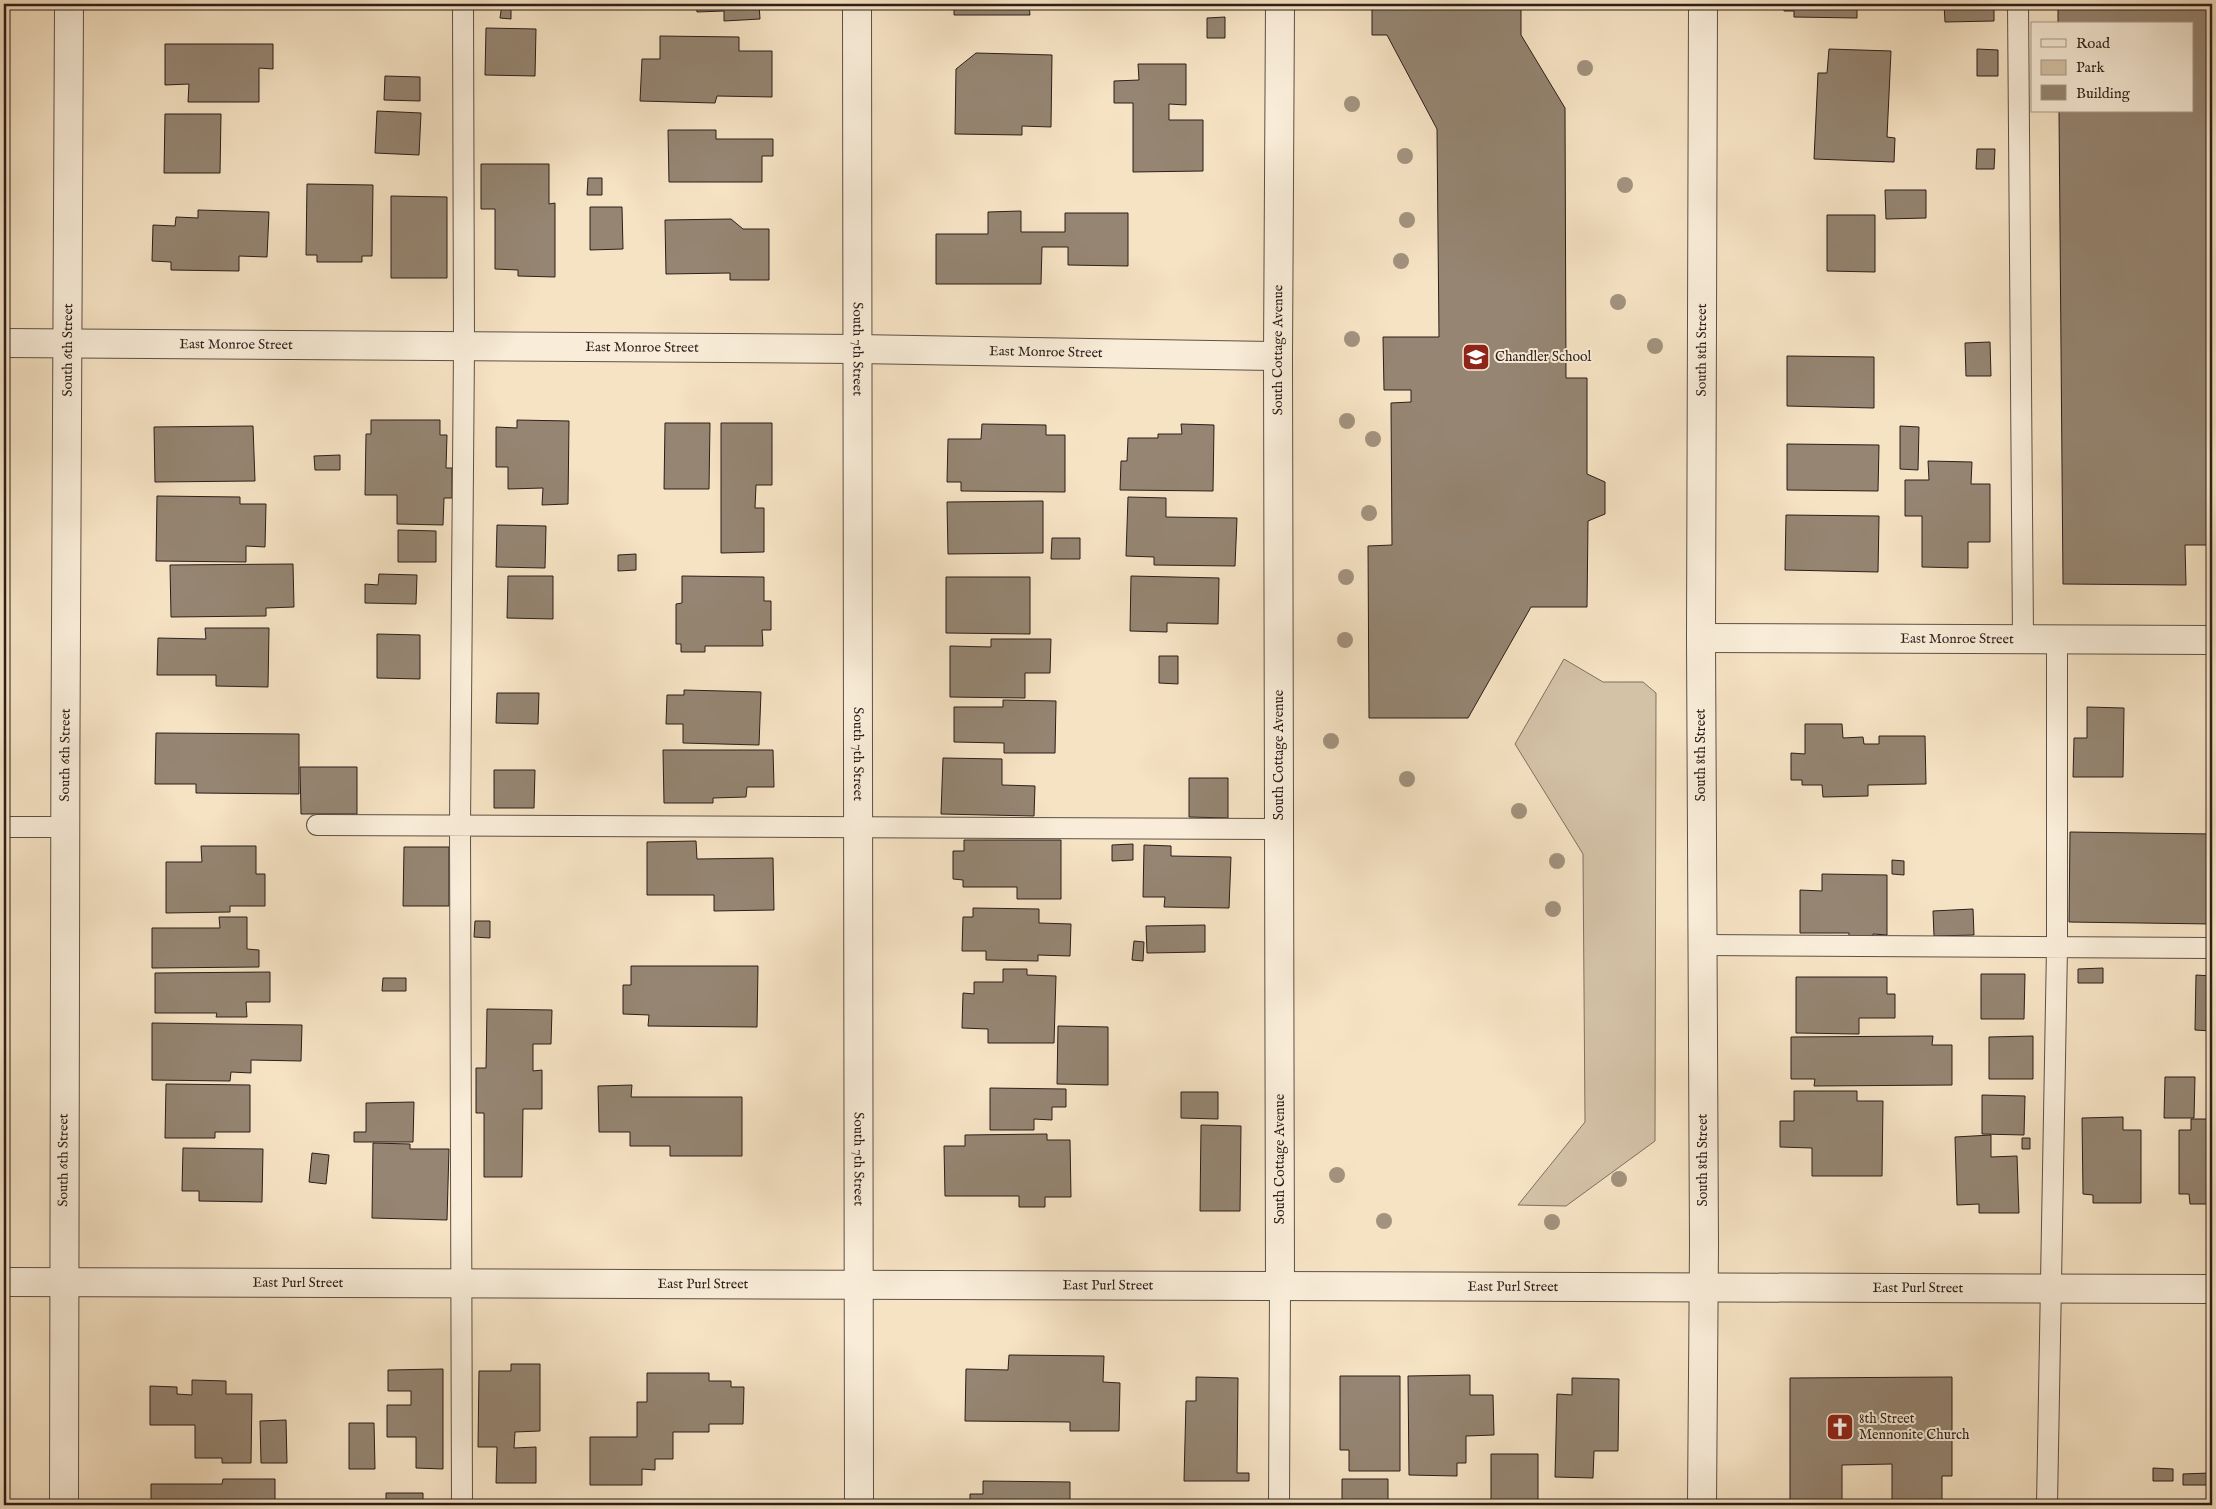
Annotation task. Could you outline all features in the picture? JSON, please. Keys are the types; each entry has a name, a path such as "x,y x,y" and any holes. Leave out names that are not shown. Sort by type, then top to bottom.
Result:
{"street":[{"name":"South 6th Street","path":"64,1505 62,1281 69,344 68,4"},
{"name":"South 7th Street","path":"857,4 859,1505"},
{"name":"South Cottage Avenue","path":"1280,4 1278,356 1280,1285"},
{"name":"South 8th Street","path":"1702,1505 1704,1288 1701,638 1703,4"},
{"name":"East Monroe Street","path":"4,343 857,349 1278,356"},
{"name":"East Monroe Street","path":"1701,638 2212,640"},
{"name":"East Purl Street","path":"4,1282 2212,1289"}],"lane":[{"path":"462,1505 460,827 464,347 463,4"},
{"path":"2018,4 2023,638"},
{"path":"2047,1505 2057,948 2057,639"},
{"path":"317,826 858,826 1279,829"},
{"path":"4,827 65,827"},
{"path":"1702,945 2212,948"},
{"name":"South Cottage Avenue","path":"1279,1505 1280,1285"}],"green space":[{"path":"1564,659 1603,682 1643,682 1656,693 1655,1141 1566,1206 1518,1205 1585,1122 1583,854 1515,744"}],"building":[{"path":"502,4 511,4 511,19 500,18"},
{"path":"696,4 759,4 760,19 724,21 724,11 697,12"},
{"path":"954,4 1029,4 1030,15 954,15"},
{"path":"1372,4 1521,4 1521,35 1565,108 1566,378 1587,378 1587,474 1605,482 1605,514 1588,521 1587,607 1531,607 1468,718 1369,718 1368,546 1392,545 1391,403 1411,402 1411,390 1384,390 1383,337 1439,337 1437,129 1387,35 1372,35"},
{"path":"1784,4 1857,4 1857,18 1794,17 1794,11 1784,11"},
{"path":"1944,4 1994,4 1994,21 1945,22"},
{"path":"2058,4 2212,4 2212,545 2185,545 2186,585 2063,584 2059,112 2194,112 2194,22 2058,22"},
{"path":"1225,17 1225,38 1207,38 1207,18"},
{"path":"486,28 536,29 535,76 485,75"},
{"path":"660,36 739,37 739,51 772,51 772,97 717,96 715,103 640,101 642,59 660,59"},
{"path":"165,44 273,44 273,69 259,68 259,102 188,102 189,84 165,85"},
{"path":"1829,49 1891,51 1887,137 1895,138 1894,162 1814,159 1818,73 1827,73"},
{"path":"1977,49 1998,50 1998,76 1977,76"},
{"path":"976,53 1052,55 1051,127 1022,126 1022,135 955,134 956,69"},
{"path":"1138,64 1186,64 1186,105 1169,104 1169,120 1203,120 1203,171 1133,172 1133,103 1114,103 1114,81 1139,80"},
{"path":"385,76 420,77 420,101 384,100"},
{"path":"377,111 421,113 419,155 375,153"},
{"path":"165,114 221,114 220,173 164,173"},
{"path":"668,130 716,130 716,139 773,139 773,156 762,156 762,182 669,182"},
{"path":"1977,149 1995,149 1994,169 1976,169"},
{"path":"481,164 549,164 549,204 555,203 555,277 518,276 518,270 495,269 495,209 481,209"},
{"path":"588,178 602,178 602,195 587,195"},
{"path":"307,184 373,185 372,256 362,256 362,262 317,262 317,255 306,255"},
{"path":"1885,190 1926,190 1926,218 1886,219"},
{"path":"391,196 447,197 447,278 391,278"},
{"path":"590,207 622,207 623,249 590,250"},
{"path":"198,210 269,212 267,257 239,256 239,271 171,270 171,262 152,261 153,225 175,226 176,217 198,218"},
{"path":"1021,211 1021,232 1065,232 1065,213 1128,213 1128,266 1068,265 1068,247 1042,247 1041,284 936,284 936,234 988,234 988,212"},
{"path":"1827,215 1875,215 1875,272 1827,271"},
{"path":"731,219 743,229 769,229 769,280 730,280 730,273 666,274 665,220"},
{"path":"1990,342 1991,376 1966,376 1965,343"},
{"path":"1787,356 1874,357 1874,408 1787,406"},
{"path":"371,420 440,420 440,435 447,435 446,468 452,468 452,498 444,498 443,525 397,524 397,495 365,495 366,434 371,434"},
{"path":"517,420 569,421 568,504 542,505 543,488 508,489 508,467 496,467 496,427 517,428"},
{"path":"665,423 710,423 709,489 664,489"},
{"path":"721,423 772,423 772,485 756,485 755,508 764,508 764,552 721,553"},
{"path":"982,424 1046,425 1046,435 1065,435 1065,492 961,491 961,482 947,482 948,439 981,439"},
{"path":"1181,424 1214,425 1213,491 1120,490 1121,461 1127,461 1128,438 1158,438 1158,434 1182,434"},
{"path":"253,426 255,481 155,482 154,427"},
{"path":"1900,426 1919,427 1918,470 1900,469"},
{"path":"1787,444 1879,445 1878,491 1787,490"},
{"path":"340,455 340,470 315,470 314,456"},
{"path":"1928,461 1972,462 1971,484 1990,484 1990,542 1968,542 1968,568 1922,567 1922,516 1905,516 1905,480 1929,480"},
{"path":"157,496 240,497 240,504 266,504 265,547 246,546 246,562 156,561"},
{"path":"1128,497 1166,498 1166,517 1237,518 1235,566 1154,565 1154,557 1126,556"},
{"path":"1043,501 1043,553 948,554 947,502"},
{"path":"1786,515 1879,516 1878,572 1785,570"},
{"path":"497,525 546,526 545,568 496,567"},
{"path":"398,530 436,531 436,562 398,562"},
{"path":"1052,538 1080,538 1080,559 1051,559"},
{"path":"636,554 636,570 618,571 618,555"},
{"path":"293,564 294,607 266,608 266,616 171,617 170,565"},
{"path":"379,574 417,575 416,604 365,603 365,584 378,585"},
{"path":"508,576 553,576 553,619 507,618"},
{"path":"682,576 764,577 764,601 771,601 771,630 762,630 763,646 705,646 705,652 681,652 681,644 676,644 676,604 682,603"},
{"path":"1131,576 1219,578 1218,624 1167,623 1167,632 1130,631"},
{"path":"946,577 1030,577 1030,634 946,633"},
{"path":"205,628 269,628 268,687 216,686 216,675 157,675 158,638 206,639"},
{"path":"377,634 420,635 420,679 377,678"},
{"path":"991,639 1051,639 1050,673 1025,673 1025,698 950,697 950,646 991,647"},
{"path":"1159,656 1178,656 1178,684 1159,683"},
{"path":"684,690 761,692 759,745 683,743 683,724 666,724 667,695 684,695"},
{"path":"497,693 539,693 538,724 496,723"},
{"path":"1003,700 1056,701 1055,753 1004,753 1004,743 954,742 954,707 1003,707"},
{"path":"2087,707 2124,708 2123,777 2073,777 2074,738 2087,738"},
{"path":"1805,724 1842,724 1843,738 1863,737 1864,744 1879,744 1879,736 1925,736 1926,784 1868,785 1868,796 1823,797 1822,785 1802,785 1802,780 1791,780 1791,753 1805,754"},
{"path":"156,733 299,734 299,794 196,793 196,784 155,784"},
{"path":"663,750 773,750 774,787 747,787 746,797 713,798 713,803 664,803"},
{"path":"943,758 1002,759 1002,785 1035,786 1034,816 941,814"},
{"path":"300,767 357,767 357,814 301,814"},
{"path":"494,770 535,770 534,808 494,808"},
{"path":"1189,778 1228,778 1228,818 1189,817"},
{"path":"2070,832 2212,834 2212,924 2069,922"},
{"path":"964,840 1061,840 1061,899 1017,899 1017,887 963,887 963,880 953,879 953,851 964,851"},
{"path":"696,841 697,859 773,858 774,910 714,911 714,895 647,895 647,842"},
{"path":"1133,844 1133,860 1112,861 1112,845"},
{"path":"1144,845 1171,846 1171,856 1231,857 1229,908 1164,907 1165,897 1143,897"},
{"path":"201,846 256,846 256,874 265,874 265,906 230,906 230,912 166,913 166,862 202,862"},
{"path":"404,847 449,847 449,906 403,906"},
{"path":"1892,860 1904,861 1904,875 1892,874"},
{"path":"1822,874 1887,875 1887,935 1873,934 1873,940 1849,940 1849,933 1800,933 1800,890 1822,891"},
{"path":"973,908 1039,909 1039,923 1071,924 1070,956 1038,955 1038,961 986,960 986,951 962,951 963,917 973,917"},
{"path":"1973,909 1974,935 1934,936 1933,911"},
{"path":"219,917 247,917 247,949 259,950 259,967 152,968 152,928 220,928"},
{"path":"475,921 490,921 490,938 474,937"},
{"path":"1205,925 1205,952 1147,953 1146,926"},
{"path":"1134,941 1144,942 1143,961 1132,960"},
{"path":"631,966 758,966 757,1027 648,1026 649,1015 623,1014 623,985 631,985"},
{"path":"2103,968 2103,983 2078,983 2078,969"},
{"path":"1003,969 1027,969 1027,975 1056,976 1054,1043 988,1043 988,1029 962,1028 963,993 974,994 974,982 1003,982"},
{"path":"270,972 270,1002 246,1002 247,1017 216,1017 217,1013 155,1013 155,973"},
{"path":"1981,974 2025,974 2024,1019 1981,1019"},
{"path":"2196,975 2212,976 2212,1031 2195,1030"},
{"path":"1796,977 1887,977 1887,994 1895,994 1895,1018 1859,1018 1859,1034 1796,1033"},
{"path":"383,978 406,978 406,991 382,991"},
{"path":"487,1009 552,1010 551,1044 533,1044 533,1071 542,1070 542,1109 523,1109 522,1177 484,1177 484,1113 476,1113 476,1068 486,1068"},
{"path":"152,1023 302,1025 301,1061 251,1060 251,1073 231,1072 230,1081 152,1080"},
{"path":"1058,1026 1108,1027 1108,1085 1057,1084"},
{"path":"1933,1036 1932,1045 1952,1045 1952,1085 1814,1086 1815,1079 1791,1079 1791,1037"},
{"path":"2033,1036 2033,1079 1989,1079 1989,1037"},
{"path":"2165,1077 2195,1077 2194,1118 2164,1118"},
{"path":"166,1084 250,1085 250,1132 215,1132 215,1138 165,1138"},
{"path":"632,1085 631,1097 742,1097 742,1156 670,1156 670,1146 630,1146 630,1132 599,1132 598,1086"},
{"path":"990,1088 1066,1089 1066,1107 1052,1107 1052,1120 1034,1119 1034,1130 990,1130"},
{"path":"1794,1091 1857,1091 1857,1101 1883,1101 1882,1176 1812,1176 1812,1148 1780,1147 1780,1121 1794,1121"},
{"path":"1181,1092 1218,1092 1218,1119 1181,1118"},
{"path":"1982,1095 2025,1096 2024,1135 1982,1134"},
{"path":"414,1102 413,1142 354,1142 354,1132 366,1132 366,1103"},
{"path":"2123,1117 2123,1130 2141,1130 2141,1203 2093,1203 2093,1195 2083,1194 2082,1118"},
{"path":"2191,1119 2212,1119 2212,1204 2190,1204 2189,1194 2179,1194 2179,1130 2191,1130"},
{"path":"1201,1125 1241,1126 1240,1211 1200,1211"},
{"path":"1047,1134 1047,1140 1070,1140 1071,1197 1045,1197 1045,1207 1019,1207 1019,1196 945,1196 944,1146 965,1146 965,1135"},
{"path":"1991,1135 1991,1157 2017,1156 2019,1213 1979,1213 1979,1204 1957,1205 1955,1137"},
{"path":"2022,1138 2030,1138 2030,1149 2022,1149"},
{"path":"373,1143 410,1144 410,1149 449,1149 447,1220 372,1218"},
{"path":"183,1148 263,1149 262,1202 199,1201 199,1191 182,1191"},
{"path":"312,1153 329,1155 326,1184 309,1182"},
{"path":"1009,1355 1104,1356 1103,1382 1120,1383 1119,1431 1070,1431 1070,1422 965,1421 966,1369 1008,1370"},
{"path":"511,1364 540,1364 540,1431 515,1432 514,1448 536,1447 536,1483 496,1483 497,1447 478,1447 479,1371 511,1371"},
{"path":"443,1369 443,1469 416,1468 416,1437 387,1437 387,1405 411,1405 411,1391 388,1391 388,1370"},
{"path":"647,1373 709,1373 709,1381 731,1381 731,1387 744,1387 743,1424 709,1424 709,1432 673,1432 673,1459 655,1459 655,1470 642,1469 642,1485 590,1485 590,1437 637,1437 637,1402 647,1402"},
{"path":"1470,1375 1470,1395 1493,1395 1494,1435 1466,1436 1466,1463 1457,1463 1457,1476 1409,1475 1408,1376"},
{"path":"1340,1376 1400,1376 1400,1471 1349,1471 1349,1450 1340,1450"},
{"path":"1196,1377 1238,1378 1237,1473 1249,1473 1249,1481 1184,1481 1186,1401 1196,1401"},
{"path":"1952,1377 1952,1476 1942,1476 1942,1505 1892,1505 1892,1464 1842,1465 1842,1505 1790,1505 1790,1378"},
{"path":"1572,1378 1619,1379 1618,1451 1594,1451 1593,1478 1555,1477 1557,1394 1572,1395"},
{"path":"192,1380 226,1381 226,1394 252,1394 251,1463 222,1463 222,1458 195,1458 195,1425 150,1425 150,1386 177,1387 177,1394 192,1395"},
{"path":"286,1420 287,1463 261,1463 260,1421"},
{"path":"349,1423 374,1423 375,1469 349,1469"},
{"path":"1491,1454 1538,1454 1538,1505 1491,1505"},
{"path":"2153,1468 2173,1469 2173,1481 2153,1481"},
{"path":"2209,1473 2209,1485 2183,1485 2183,1474"},
{"path":"223,1479 275,1479 275,1505 151,1505 151,1484 222,1484"},
{"path":"1342,1479 1388,1479 1388,1505 1342,1505"},
{"path":"983,1481 1070,1482 1070,1505 970,1505 970,1494 983,1494"},
{"path":"386,1493 423,1493 423,1505 386,1505"}],"place":[{"name":"Chandler School","path":"1476,357"},
{"name":"8th Street Mennonite Church","path":"1840,1427"}]}
